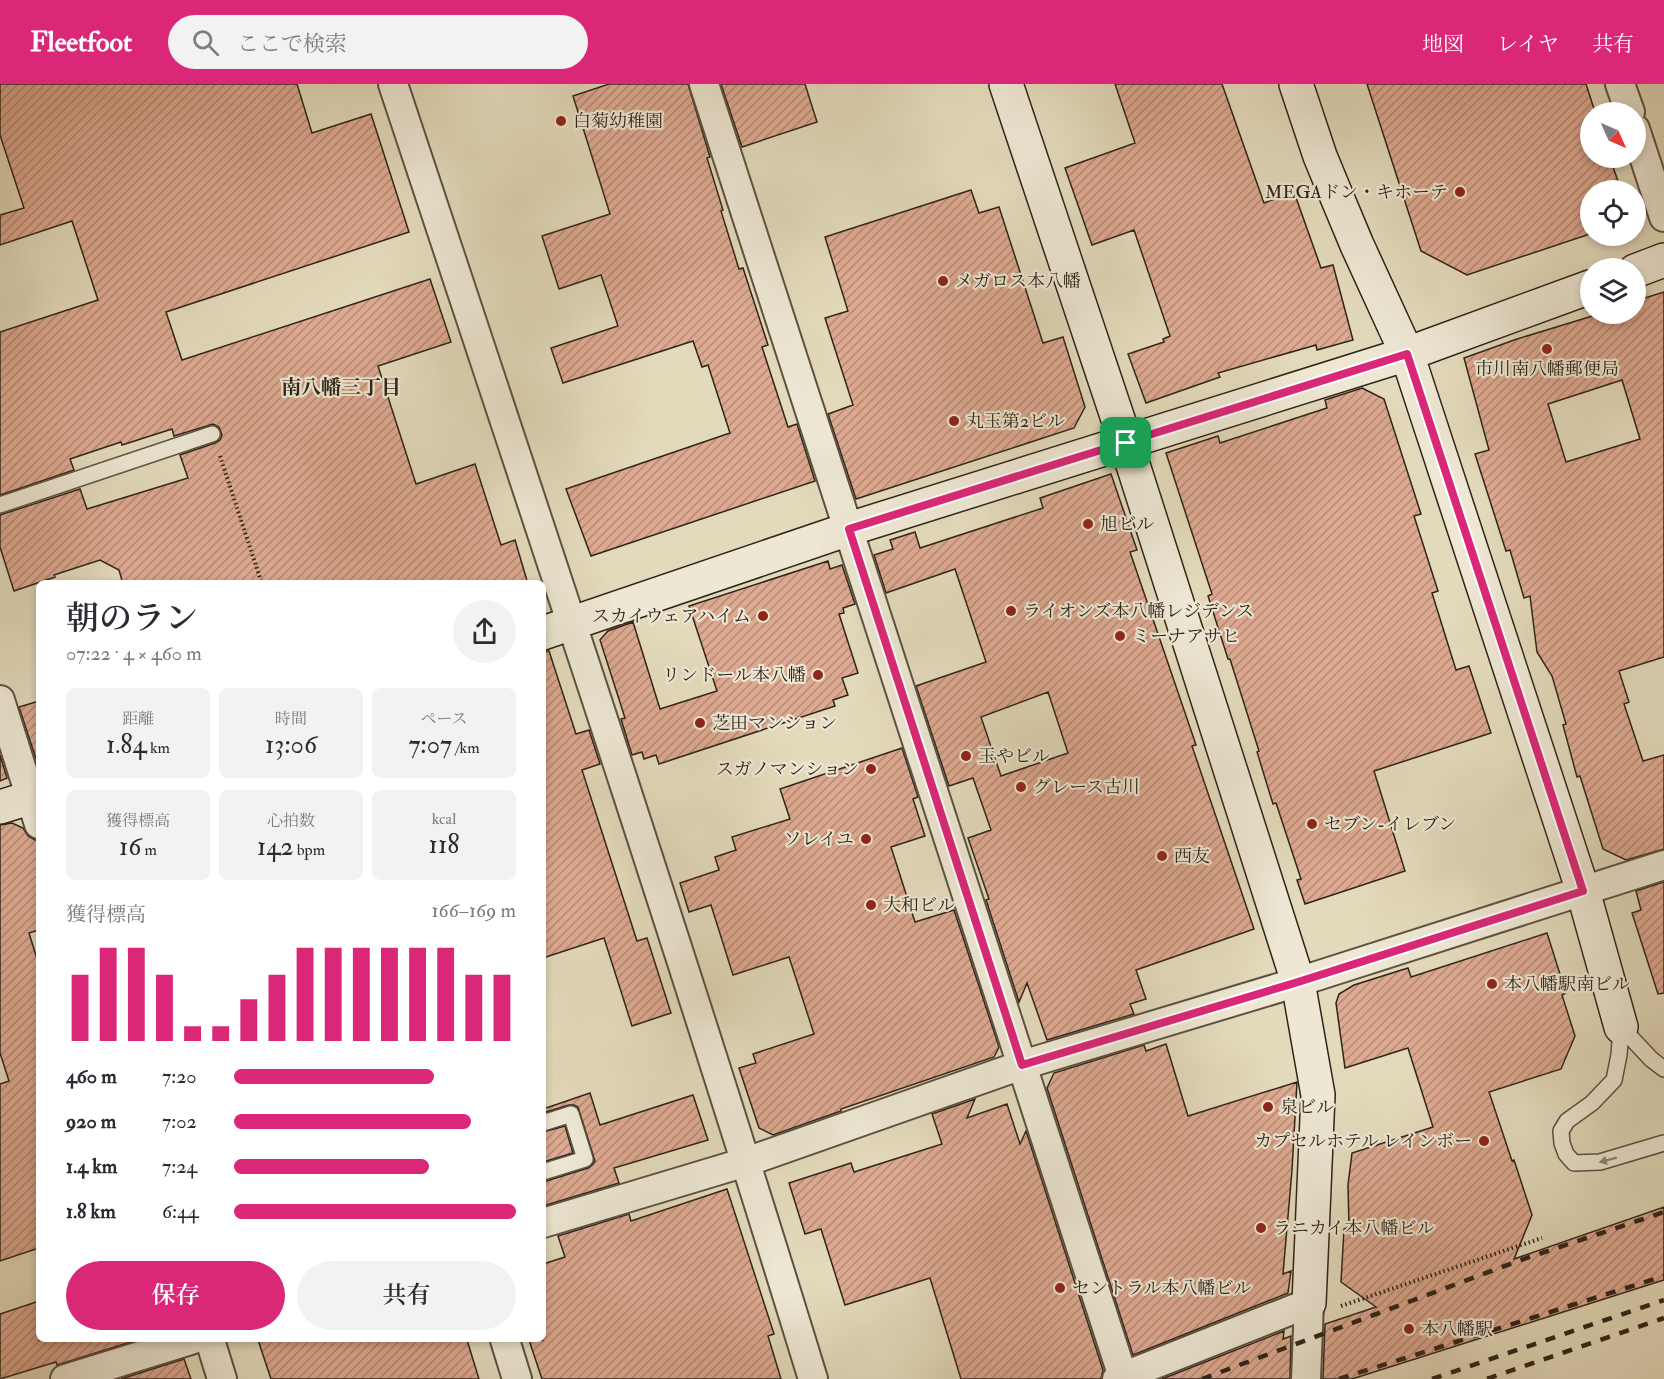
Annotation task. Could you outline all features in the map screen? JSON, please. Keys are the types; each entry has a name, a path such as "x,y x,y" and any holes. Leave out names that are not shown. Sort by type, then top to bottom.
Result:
{"street":[{"path":"393,84 542,580"},
{"path":"704,84 1022,1065 1120,1378 1308,1310"},
{"path":"1006,84 1126,443 1298,982 1318,1095 1306,1379"},
{"path":"1296,84 1330,182 1407,354 1583,891 1622,1027"},
{"path":"1620,84 1626,102"},
{"path":"1646,162 1664,217"},
{"path":"1646,267 1664,260"},
{"path":"557,629 849,529 1407,354 1580,291"},
{"path":"546,592 746,1162 813,1379"},
{"path":"0,700 27,806"},
{"path":"546,1222 746,1162 1022,1065 1298,982 1664,865"},
{"path":"65,1379 185,1342"},
{"path":"211,1342 222,1379"},
{"path":"506,1342 517,1379"}],"lane":[{"path":"0,505 212,434"},
{"path":"1622,1027 1651,1059 1664,1069"},
{"path":"1622,1027 1620,1055 1614,1080 1592,1102 1567,1120 1561,1131 1566,1155 1574,1163 1600,1162 1664,1143"},
{"path":"546,1122 571,1114 585,1159 546,1171"}],"path":[{"path":"212,434 261,580"},
{"path":"1308,1310 1542,1238"}],"building":[{"path":"0,84 297,84 312,133 371,114 409,232 166,312 182,360 430,279 451,342 378,366 416,484 475,464 501,545 515,540 527,580 122,580 119,570 100,560 54,575 55,577 46,580 36,580 36,583 14,591 0,547 0,515 80,489 87,509 188,478 180,455 215,443 222,435 219,427 213,424 174,436 172,429 122,445 121,442 70,459 74,470 0,495 0,332 98,300 72,221 0,245 0,215 24,208 0,135"},
{"path":"609,84 688,84 710,157 707,158 723,210 721,211 739,269 743,268 768,345 762,347 788,427 797,424 815,481 591,556 566,489 730,433 708,365 702,367 693,341 563,383 551,348 618,326 601,275 559,289 542,236 610,214 573,96"},
{"path":"721,84 805,84 817,122 742,147"},
{"path":"1115,84 1222,84 1264,203 1294,192 1321,268 1333,265 1353,340 1317,350 1316,345 1218,373 1220,377 1146,403 1128,354 1164,342 1163,339 1170,336 1134,230 1092,245 1065,168 1135,143"},
{"path":"1367,84 1586,84 1592,102 1580,102 1580,168 1613,168 1618,180 1580,180 1580,237 1467,275 1421,251"},
{"path":"971,190 979,213 999,207 1043,343 1063,337 1085,407 1074,428 856,499 828,414 853,405 825,318 848,311 825,237"},
{"path":"1664,292 1664,657 1619,671 1629,702 1624,704 1643,761 1664,755 1664,849 1626,860 1603,849 1580,776 1577,777 1563,725 1566,724 1552,676 1537,652 1530,596 1524,598 1510,550 1506,551 1475,454 1489,450 1464,358 1580,320 1580,324 1646,324 1646,298","holes":["1622,380 1640,439 1566,462 1548,404"]},
{"path":"1362,388 1384,399 1421,514 1414,516 1438,591 1432,593 1456,670 1469,666 1491,733 1374,771 1405,871 1305,904 1297,880 1301,879 1276,803 1273,804 1257,752 1259,751 1208,596 1212,594 1166,453 1218,436 1220,443 1327,408 1325,400"},
{"path":"1111,474 1137,550 1130,552 1196,745 1192,746 1254,929 1136,970 1146,999 1130,1004 1134,1014 1047,1040 1027,983 1019,1002 986,900 989,899 968,838 991,830 973,778 949,786 916,686 986,662 955,569 886,593 874,555 893,549 890,540 915,532 920,548 1043,508 1040,498","holes":["1048,692 1068,753 1001,776 981,717"]},
{"path":"828,561 830,569 842,565 855,604 843,608 844,613 839,614 858,673 842,678 848,695 833,700 835,706 659,764 656,755 644,759 642,752 632,755 621,719 625,718 600,640 608,631 633,622 660,709 717,691 689,606"},
{"path":"546,651 549,651 576,734 589,730 600,764 582,770 637,941 647,938 671,1013 632,1026 604,938 546,957"},
{"path":"36,702 36,759 19,707"},
{"path":"902,748 918,797 913,799 925,836 891,847 915,922 954,910 999,1047 994,1057 841,1109 841,1111 773,1135 759,1128 739,1068 756,1063 753,1054 814,1034 789,957 733,975 711,905 689,912 680,883 719,870 715,857 736,850 732,837 790,819 780,789"},
{"path":"0,755 7,778 0,781"},
{"path":"12,823 23,828 28,836 36,840 36,931 29,933 36,955 36,1249 0,1261 0,1084 9,1081 0,1053 0,825"},
{"path":"1664,882 1664,993 1658,994 1632,913 1641,910 1636,891"},
{"path":"1547,933 1566,993 1562,995 1575,1036 1561,1069 1489,1092 1532,1215 1514,1259 1664,1207 1664,1280 1352,1379 1323,1379 1325,1324 1376,1307 1341,1282 1344,1229 1349,1227 1348,1185 1352,1153 1433,1127 1408,1048 1345,1068 1336,1003 1339,994 1354,985 1408,968 1411,977"},
{"path":"1166,1044 1188,1116 1297,1082 1283,1274 1291,1271 1288,1293 1133,1355 1047,1088 1054,1073 1144,1045 1146,1051"},
{"path":"590,1093 600,1125 693,1095 708,1140 614,1168 619,1183 546,1205 546,1181 588,1168 595,1161 578,1107 569,1105 546,1112 546,1108"},
{"path":"975,1099 967,1118 1007,1104 1020,1144 1026,1131 1103,1370 1101,1379 961,1379 930,1278 845,1305 821,1229 805,1234 789,1183 851,1163 854,1172 942,1144 932,1114"},
{"path":"565,1126 573,1153 546,1161 546,1131"},
{"path":"727,1189 774,1334 768,1336 781,1379 542,1379 530,1342 546,1342 546,1263 565,1257 558,1236 629,1214 631,1221"},
{"path":"36,1302 36,1342 131,1342 57,1365 56,1362 0,1379 0,1314"},
{"path":"1284,1331 1283,1339 1291,1336 1290,1379 1162,1379"},
{"path":"259,1342 468,1342 479,1379 271,1379"},
{"path":"184,1359 191,1379 121,1379"}],"railway":[{"path":"1202,1379 1518,1261 1664,1212"},
{"path":"1339,1379 1664,1276"},
{"path":"1432,1379 1664,1300"},
{"path":"1487,1379 1664,1318"}],"place":[{"name":"白菊幼稚園","path":"561,121"},
{"name":"MEGAドン・キホーテ","path":"1460,192"},
{"name":"メガロス本八幡","path":"943,281"},
{"name":"市川南八幡郵便局","path":"1547,349"},
{"name":"丸玉第2ビル","path":"954,421"},
{"name":"旭ビル","path":"1088,524"},
{"name":"ライオンズ本八幡レジデンス","path":"1011,611"},
{"name":"スカイウェアハイム","path":"763,616"},
{"name":"ミーナアサヒ","path":"1120,636"},
{"name":"リンドール本八幡","path":"818,675"},
{"name":"芝田マンション","path":"700,723"},
{"name":"玉やビル","path":"966,756"},
{"name":"スガノマンション","path":"871,769"},
{"name":"グレース古川","path":"1021,787"},
{"name":"セブン-イレブン","path":"1312,824"},
{"name":"ソレイユ","path":"866,839"},
{"name":"西友","path":"1162,856"},
{"name":"大和ビル","path":"871,905"},
{"name":"本八幡駅南ビル","path":"1492,984"},
{"name":"泉ビル","path":"1268,1107"},
{"name":"カプセルホテル レインボー","path":"1484,1141"},
{"name":"ラニカイ本八幡ビル","path":"1261,1228"},
{"name":"セントラル本八幡ビル","path":"1060,1288"},
{"name":"本八幡駅","path":"1409,1329"}],"district":[{"name":"南八幡三丁目","path":"341,387"}],"route":[{"path":"1407,354 1583,891 1298,982 1022,1065 849,529 1126,443 1407,354"}]}
